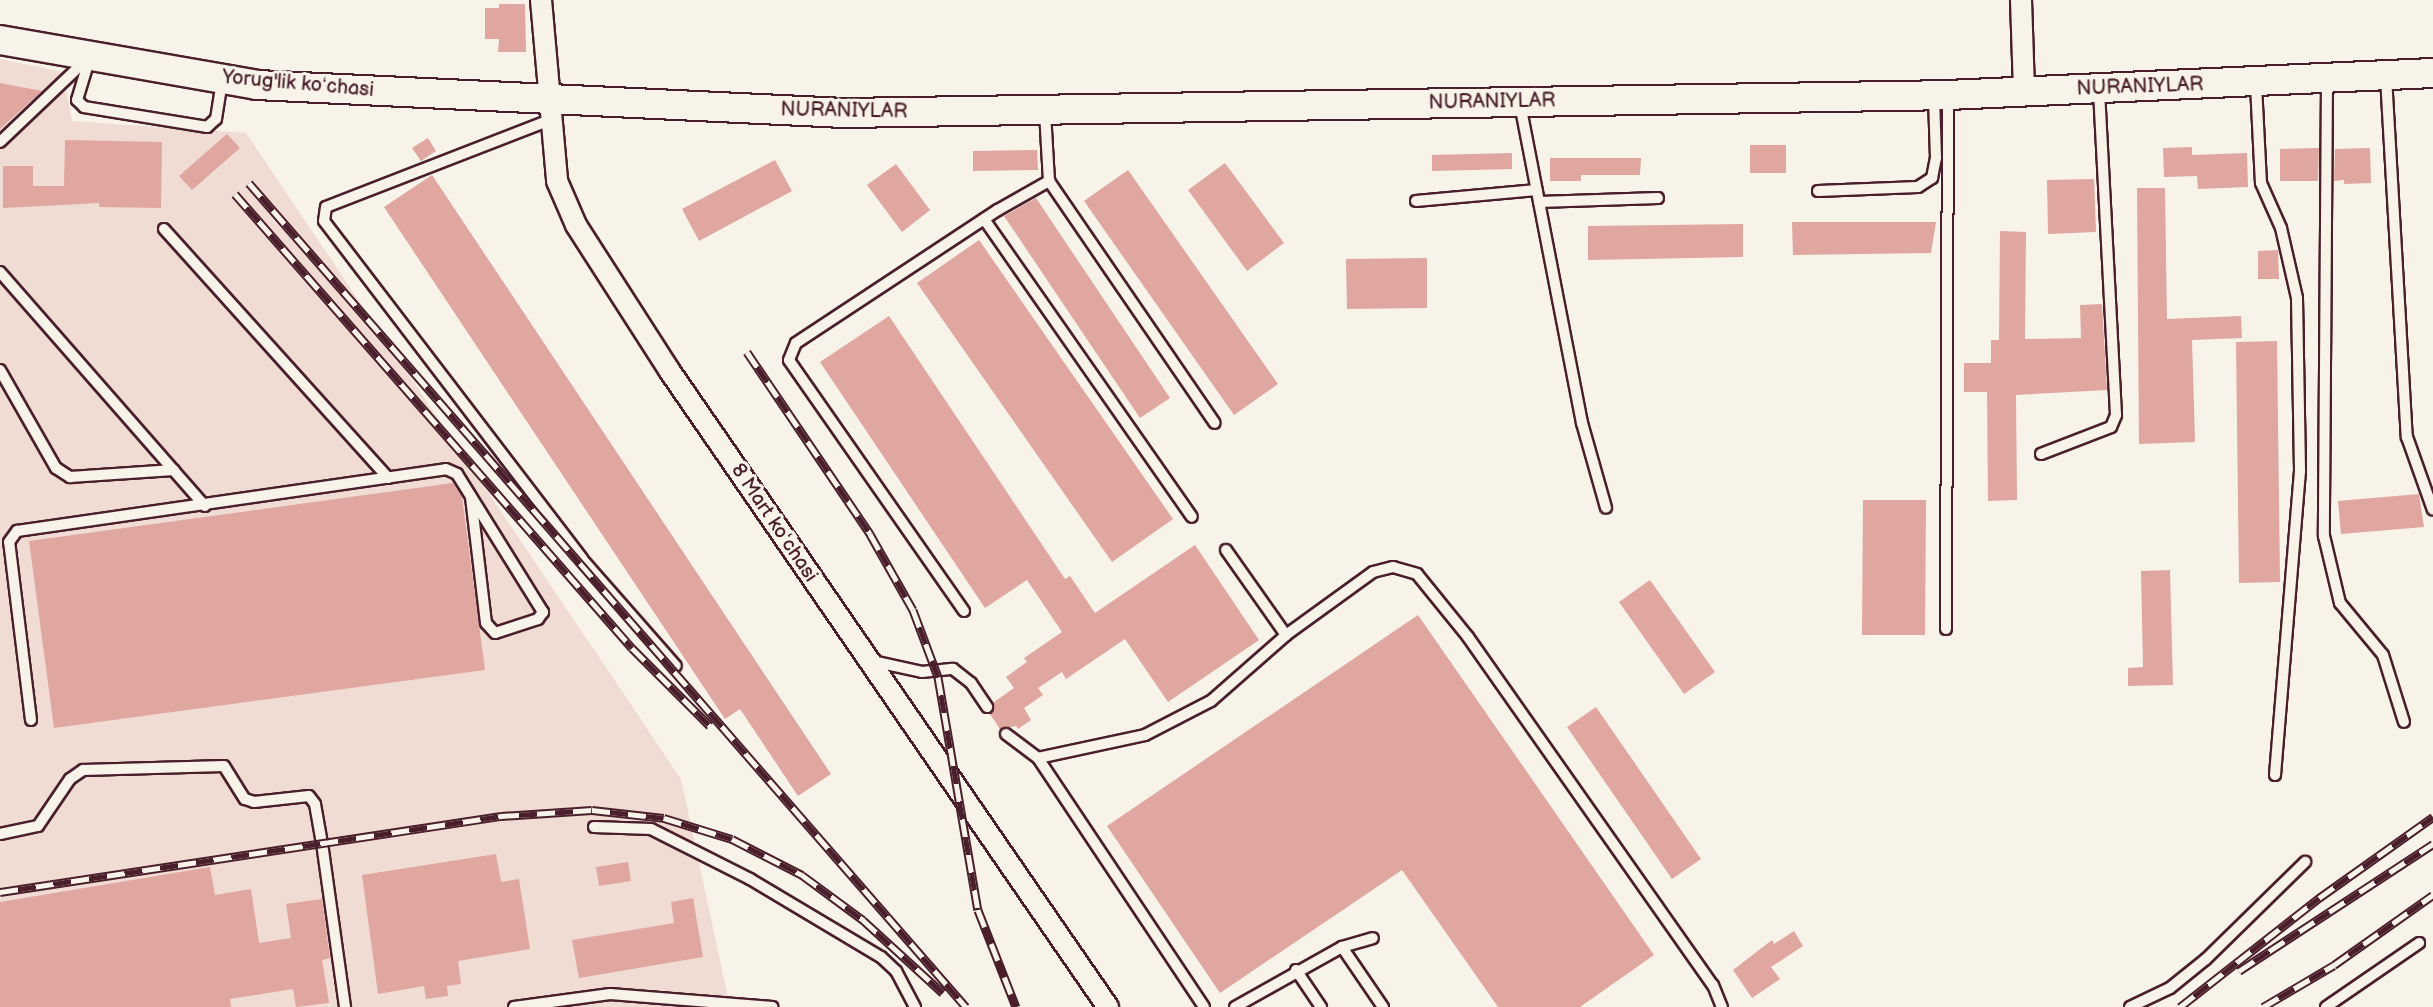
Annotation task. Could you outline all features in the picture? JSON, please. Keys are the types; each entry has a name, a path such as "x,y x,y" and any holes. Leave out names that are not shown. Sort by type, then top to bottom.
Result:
{"main road":[{"name":"Yorug'lik koʻchasi","path":"0,40 257,85 550,110"},
{"name":"NURANIYLAR","path":"550,110 845,113 1941,95 2433,73"}],"street":[{"name":"8 Mart koʻchasi","path":"541,0 557,181 576,225 669,370 1108,1007"},
{"path":"2021,0 2024,91"}],"lane":[{"path":"91,55 77,100 84,107 207,127 216,119 223,79"},
{"path":"0,142 91,55"},
{"path":"2386,76 2407,437 2433,510"},
{"path":"2327,78 2324,536 2340,603 2383,655 2404,722"},
{"path":"2256,82 2261,183 2281,228 2297,298 2300,471 2275,775"},
{"path":"2041,454 2111,427 2116,415 2099,89"},
{"path":"1818,191 1918,187 1932,178 1941,95"},
{"path":"1941,95 1946,629"},
{"path":"1519,102 1582,423 1606,508"},
{"path":"550,110 326,207 324,221 582,559 676,666"},
{"path":"1045,110 1049,181 1215,423"},
{"path":"964,611 789,360 796,343 984,219 1049,181"},
{"path":"1416,201 1536,190"},
{"path":"1539,202 1658,198"},
{"path":"984,219 1192,517"},
{"path":"164,229 388,478"},
{"path":"0,272 205,506"},
{"path":"0,370 56,468 70,477 174,470"},
{"path":"31,720 9,542 17,531 446,469 457,474 543,612 538,619 495,633 486,623 471,498"},
{"path":"1226,550 1286,635"},
{"path":"1038,758 1145,735 1211,701 1286,635 1373,572 1393,567 1417,574 1468,637 1695,959 1713,985 1722,1007"},
{"path":"868,660 922,672 953,669 971,683 987,707"},
{"path":"1006,734 1038,758 1204,1007"},
{"path":"0,834 38,826 70,779 83,770 224,766 245,799 254,802 309,796 315,804 322,843 345,1007"},
{"path":"594,827 651,829 750,879 881,957 896,971 915,1007"},
{"path":"2130,1007 2170,988 2206,959 2305,862"},
{"path":"1235,1007 1296,970 1342,947 1373,938"},
{"path":"2326,1007 2419,943"},
{"path":"1342,947 1383,1007"},
{"path":"1296,970 1321,1007"},
{"path":"514,1007 610,994 772,1007"}],"shaded area":[{"path":"0,59 63,72 72,121 246,133 681,779 730,1007 0,1007"}],"building":[{"path":"499,4 525,4 526,52 498,52 499,39 485,39 485,8 499,8"},
{"path":"0,83 42,91 0,129"},
{"path":"227,134 240,148 192,190 179,176"},
{"path":"428,138 436,151 421,161 412,148"},
{"path":"65,140 162,142 161,208 99,207 99,203 3,208 3,166 33,166 33,186 64,186"},
{"path":"1750,145 1786,145 1786,173 1750,173"},
{"path":"2192,147 2192,155 2247,153 2248,187 2198,189 2197,176 2164,177 2163,148"},
{"path":"2319,148 2318,181 2280,181 2280,149"},
{"path":"2370,148 2371,183 2344,184 2344,180 2334,181 2335,149"},
{"path":"1037,150 1038,170 973,171 973,151"},
{"path":"1512,153 1512,169 1432,171 1432,155"},
{"path":"1550,158 1641,158 1640,175 1581,175 1581,181 1550,181"},
{"path":"775,160 792,191 699,241 682,209"},
{"path":"1225,163 1284,243 1247,271 1188,190"},
{"path":"896,164 930,210 902,232 867,185"},
{"path":"1128,170 1278,384 1234,415 1084,201"},
{"path":"432,175 831,774 798,796 740,709 725,719 384,207"},
{"path":"2094,179 2096,232 2048,234 2047,180"},
{"path":"2137,188 2165,188 2167,319 2241,316 2242,338 2192,340 2195,442 2139,444"},
{"path":"1036,198 1170,398 1140,418 1004,216"},
{"path":"1792,222 1936,222 1931,253 1793,255"},
{"path":"1743,224 1743,257 1588,260 1588,226"},
{"path":"2000,231 2026,232 2025,339 2081,338 2080,305 2102,304 2107,390 2016,395 2017,500 1988,501 1987,392 1964,392 1964,363 1991,363 1991,340 1999,340"},
{"path":"979,240 1173,519 1112,562 917,283"},
{"path":"2278,250 2279,279 2258,279 2258,251"},
{"path":"1427,258 1427,308 1347,309 1346,259"},
{"path":"889,316 1065,579 1070,576 1095,613 1195,545 1259,640 1168,702 1125,639 1066,679 1062,672 1038,688 1043,695 1024,708 1031,720 1018,729 1016,726 1000,729 990,714 994,710 994,702 1014,688 1006,677 1027,662 1024,658 1062,632 1027,580 985,608 820,362"},
{"path":"2277,341 2280,582 2239,583 2236,342"},
{"path":"453,483 462,497 485,670 54,728 29,541"},
{"path":"2419,494 2424,527 2341,534 2338,501"},
{"path":"1863,500 1926,500 1925,635 1862,635"},
{"path":"2170,570 2173,685 2128,686 2128,668 2143,667 2141,571"},
{"path":"1650,580 1715,672 1684,694 1619,602"},
{"path":"1418,615 1654,955 1580,1007 1498,1007 1402,870 1220,993 1107,826"},
{"path":"1596,707 1701,859 1672,879 1567,727"},
{"path":"496,854 501,882 519,879 530,949 458,961 461,984 447,986 448,996 426,999 424,986 378,994 362,875"},
{"path":"628,862 631,881 599,886 596,867"},
{"path":"210,867 215,895 251,889 259,943 291,938 286,904 322,899 330,958 322,960 329,1003 296,1007 293,989 230,999 231,1007 0,1007 0,902"},
{"path":"693,898 703,957 579,978 572,940 674,923 671,902"},
{"path":"1794,931 1803,946 1771,967 1780,979 1752,998 1733,970 1772,940 1774,944"}],"railway":[{"path":"249,183 966,1007"},
{"path":"235,194 632,648 710,726"},
{"path":"747,352 870,534 913,610 938,677 978,910 1016,1007"},
{"path":"0,892 501,816 592,810 664,818 732,839 802,875 863,920 943,993"},
{"path":"2180,1007 2319,898 2433,817"},
{"path":"2239,971 2433,844"},
{"path":"2263,1007 2334,965 2433,895"}]}
